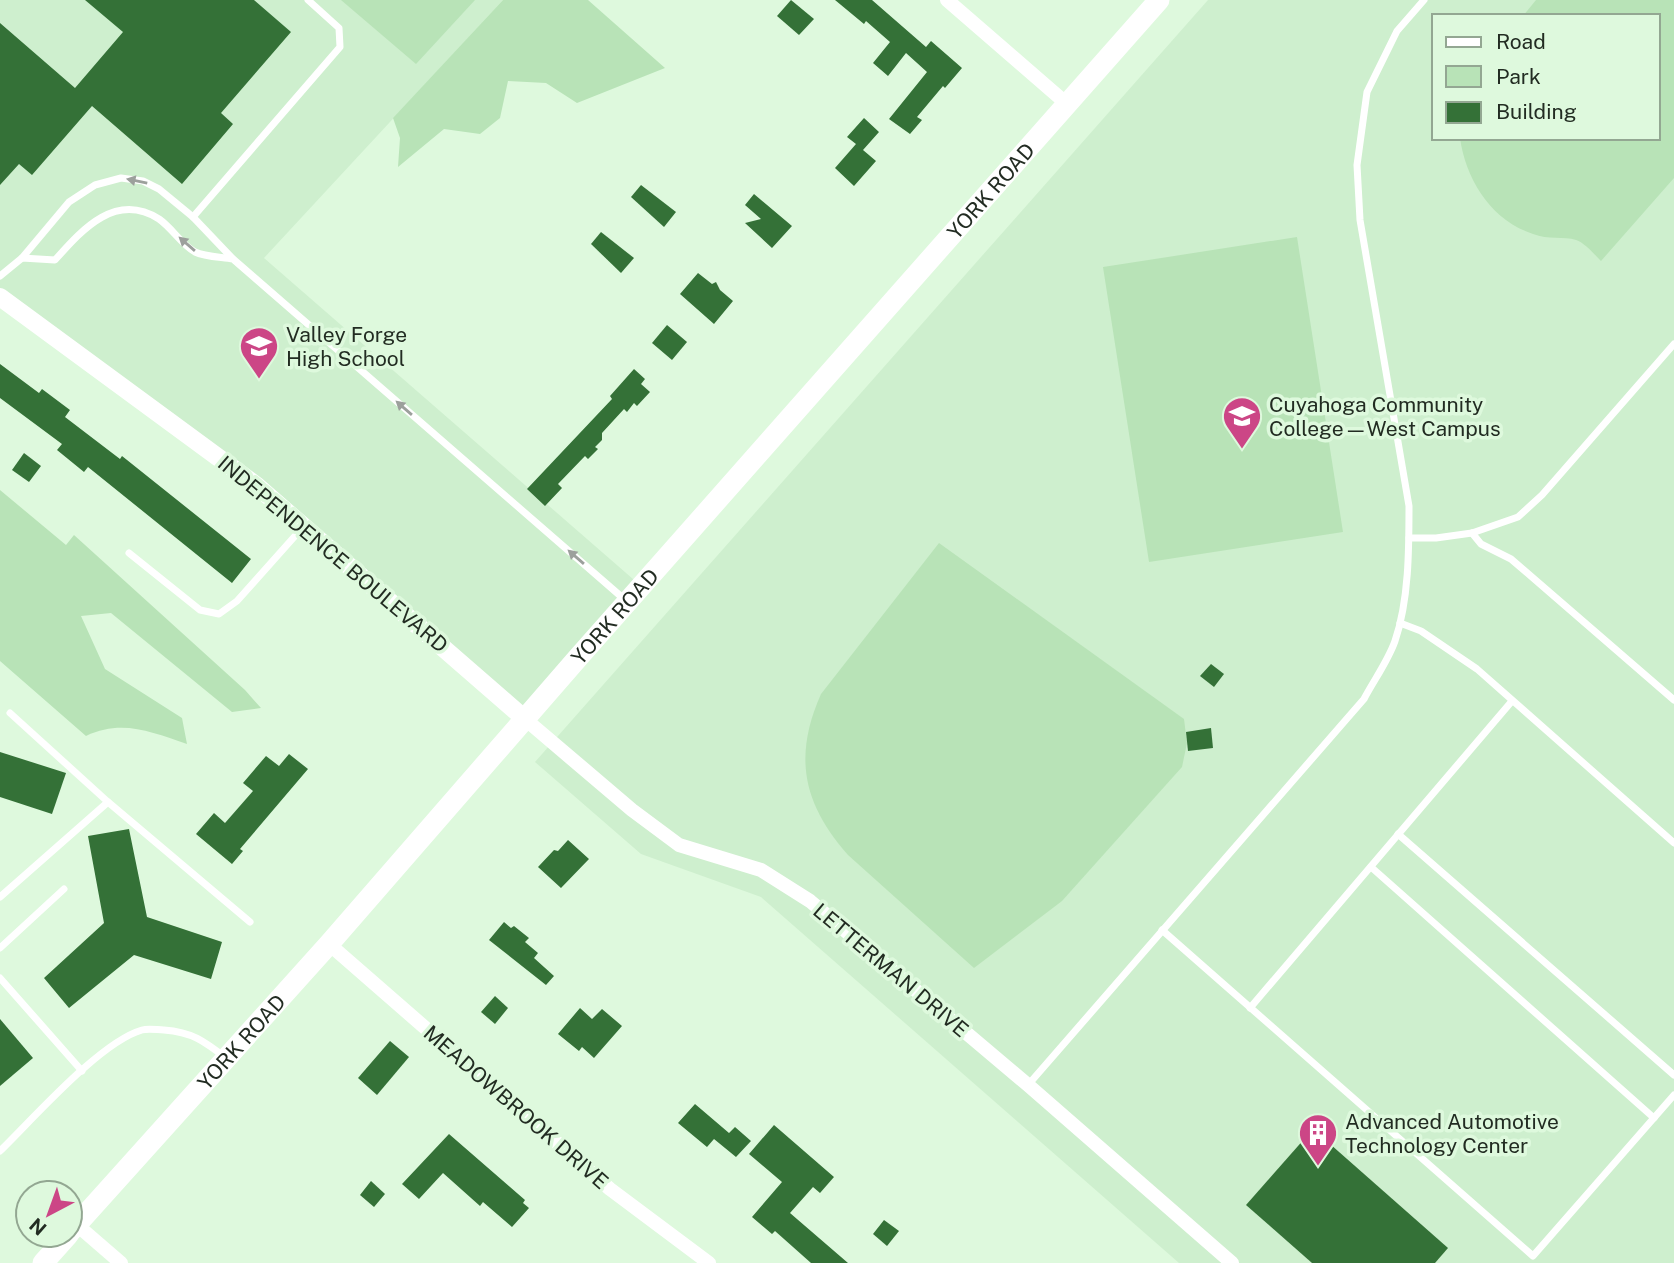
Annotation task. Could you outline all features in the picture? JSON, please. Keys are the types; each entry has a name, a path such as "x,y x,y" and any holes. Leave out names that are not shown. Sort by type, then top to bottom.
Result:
{"main road":[{"name":"YORK ROAD","path":"84,1216 328,944 1159,0"},
{"name":"YORK ROAD","path":"43,1263 55,1249"}],"street":[{"path":"947,0 1067,104"},
{"name":"INDEPENDENCE BOULEVARD","path":"0,297 257,486 525,719"},
{"name":"LETTERMAN DRIVE","path":"525,719 632,810 678,845 761,870 810,901 1028,1085 1232,1263"},
{"name":"MEADOWBROOK DRIVE","path":"328,944 610,1189 709,1263"},
{"path":"84,1239 121,1263"}],"lane":[{"path":"193,217 341,47 340,28 308,0"},
{"path":"1028,1085 1364,698 1394,643 1400,623 1409,538 1409,506 1360,220 1357,165 1367,92 1396,32 1424,0"},
{"path":"0,276 22,258 69,202 94,186 121,178 143,181 159,189 193,217 233,259 627,602"},
{"path":"22,258 55,260 91,222 115,211 135,210 158,218 195,252 233,259"},
{"path":"1409,538 1436,538 1472,533 1518,517 1542,495 1674,344"},
{"path":"129,553 200,610 219,614 237,601 304,526"},
{"path":"1472,533 1481,544 1511,559 1674,700"},
{"path":"1400,623 1421,631 1477,669 1674,843"},
{"path":"1250,1008 1512,701"},
{"path":"10,713 108,802 250,922"},
{"path":"0,897 108,802"},
{"path":"1398,834 1674,1075"},
{"path":"1371,867 1654,1118"},
{"path":"0,948 64,889"},
{"path":"1162,930 1533,1256 1674,1095"},
{"path":"0,978 82,1071"},
{"path":"0,1152 82,1071 119,1040 144,1029 180,1031 199,1038 226,1058"}],"shaded area":[{"name":"Valley Forge High School","path":"0,0 503,0 264,258 641,586 525,719 257,486 0,297"},
{"name":"Cuyahoga Community College—West Campus","path":"1208,0 1674,0 1674,1263 1179,1263 761,897 641,854 535,762"}],"green space":[{"path":"341,0 475,0 416,64"},
{"path":"503,0 588,0 665,68 577,103 546,83 508,81 500,118 480,134 444,129 398,167 400,138 393,118"},
{"path":"1536,0 1674,0 1674,178 1601,261 1576,240 1539,236 1518,228 1493,209 1468,169 1460,140 1660,140 1660,14 1525,14"},
{"path":"1297,237 1343,532 1149,562 1103,267"},
{"path":"0,490 66,545 74,535 245,690 261,708 232,712 111,613 81,616 105,669 182,718 187,744 149,732 124,728 112,728 86,736 0,661"},
{"path":"939,543 1184,719 1187,743 1182,767 1062,901 974,968 848,855 821,817 812,798 805,759 812,717 821,694"}],"building":[{"path":"85,0 254,0 291,32 221,113 233,124 182,184 92,106 32,175 19,164 0,185 0,23 75,88 123,32"},
{"path":"791,0 814,19 799,35 777,16"},
{"path":"835,0 872,0 926,47 931,41 962,68 917,117 922,120 910,134 889,119 927,72 906,53 888,76 873,63 890,42 866,21 864,24"},
{"path":"864,118 879,132 863,150 876,161 854,186 835,168 856,144 847,137"},
{"path":"641,185 676,212 664,227 631,197"},
{"path":"754,194 792,226 772,248 745,223 761,219 745,205"},
{"path":"601,232 634,258 621,273 591,244"},
{"path":"698,273 712,284 716,282 720,290 733,301 714,324 680,294"},
{"path":"667,325 687,342 672,360 652,343"},
{"path":"0,364 39,393 42,389 70,410 65,417 120,459 122,456 251,559 232,583 88,467 84,472 57,450 62,444 0,398"},
{"path":"634,369 645,379 641,384 650,392 637,406 634,403 627,412 624,409 602,433 602,440 595,447 598,449 588,459 585,456 558,484 562,488 545,506 527,489 612,399 610,396"},
{"path":"24,453 41,466 29,482 12,470"},
{"path":"1211,664 1224,674 1214,687 1200,676"},
{"path":"1211,728 1213,748 1188,751 1186,732"},
{"path":"0,752 66,773 52,814 0,797"},
{"path":"289,754 308,769 240,849 243,851 232,864 196,834 214,813 225,823 253,791 243,783 266,756 279,766"},
{"path":"129,829 147,917 222,942 211,979 134,955 69,1008 44,978 104,923 88,836"},
{"path":"568,840 589,859 561,888 538,867"},
{"path":"504,922 529,938 525,942 538,953 534,958 554,976 546,985 489,940"},
{"path":"495,996 508,1008 495,1024 481,1012"},
{"path":"580,1008 592,1019 602,1009 622,1026 594,1058 582,1047 579,1051 558,1034"},
{"path":"0,1019 33,1058 0,1086"},
{"path":"390,1041 409,1057 377,1095 358,1078"},
{"path":"695,1104 729,1133 735,1127 751,1141 736,1157 714,1139 707,1147 678,1123"},
{"path":"774,1125 834,1177 820,1193 813,1187 790,1213 848,1263 811,1263 775,1231 772,1234 752,1217 782,1182 749,1154"},
{"name":"Advanced Automotive Technology Center","path":"1313,1129 1448,1248 1435,1263 1312,1263 1246,1205"},
{"path":"449,1134 525,1200 523,1203 529,1208 512,1227 483,1202 480,1206 443,1173 419,1199 402,1184"},
{"path":"371,1181 385,1194 374,1207 360,1195"},
{"path":"884,1220 899,1231 887,1246 873,1234"}],"place":[{"name":"Valley Forge High School","path":"259,380"},
{"name":"Cuyahoga Community College—West Campus","path":"1242,450"},
{"name":"Advanced Automotive Technology Center","path":"1318,1167"}]}
